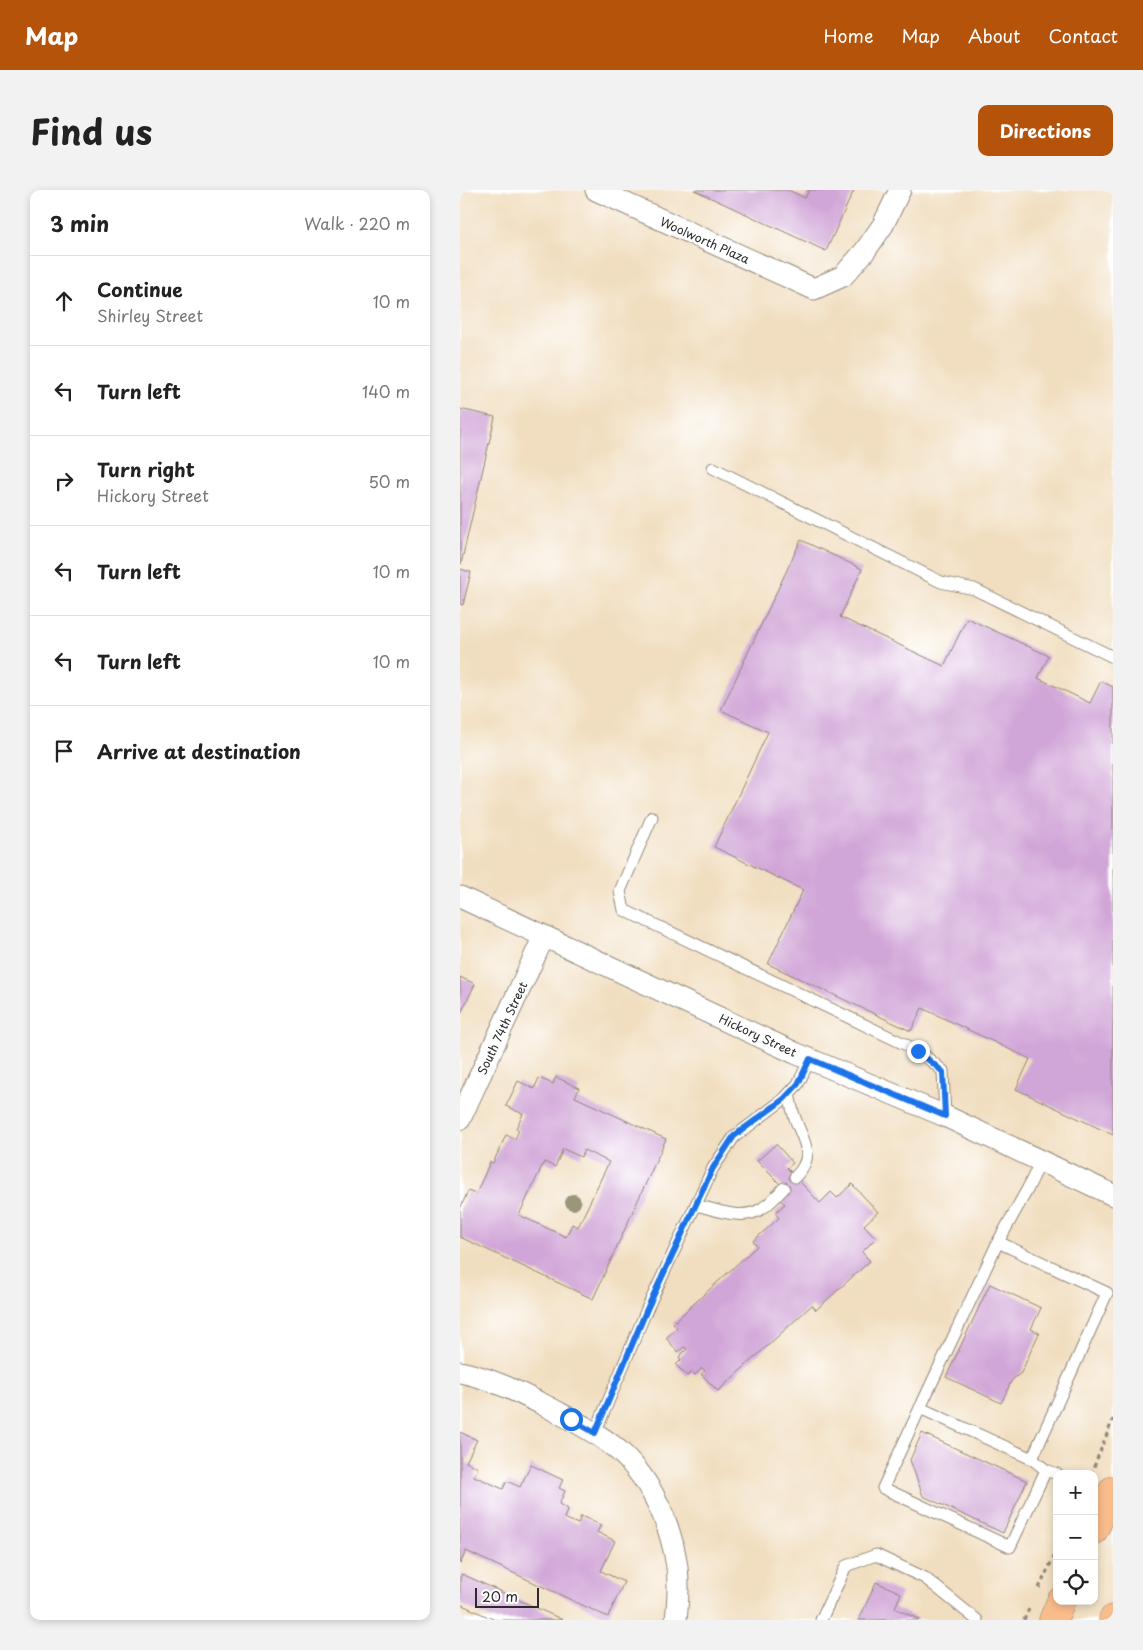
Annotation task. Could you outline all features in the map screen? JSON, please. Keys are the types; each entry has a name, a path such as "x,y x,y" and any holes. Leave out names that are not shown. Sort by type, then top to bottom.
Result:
{"main road":[{"path":"1098,1520 1109,1493"},
{"path":"1042,1613 1050,1596"}],"street":[{"name":"Woolworth Plaza","path":"596,190 814,289 843,276 865,251 883,225 900,190"},
{"name":"Hickory Street","path":"460,897 810,1059 945,1116 1113,1195"},
{"name":"South 74th Street","path":"460,1119 544,936"},
{"path":"460,1372 523,1394 595,1433 614,1447 638,1472 652,1493 665,1520 673,1545 678,1591 676,1620"}],"lane":[{"path":"713,468 941,582 974,589 1113,657"},
{"path":"652,817 620,891 624,910 918,1051 943,1072 945,1116"},
{"path":"595,1433 647,1309 713,1168 734,1136 789,1094 798,1084 810,1059"},
{"path":"789,1094 794,1118 804,1138 807,1156 804,1168 795,1177"},
{"path":"920,1408 1032,1459 1052,1472 1010,1547 883,1488 920,1408 998,1242 1041,1161"},
{"path":"696,1205 750,1215 762,1209 784,1188"},
{"path":"998,1242 1107,1293 1032,1459"},
{"path":"821,1620 846,1566 876,1555 925,1578 973,1619"}],"path":[{"path":"1093,1470 1113,1419"},
{"path":"1050,1596 1055,1560"},
{"path":"1024,1620 1042,1613"}],"building":[{"path":"694,190 788,190 805,198 809,190 854,190 826,251"},
{"path":"460,409 495,417 461,564 460,564"},
{"path":"801,540 862,569 840,617 944,666 967,618 1049,656 1038,678 1090,703 1101,681 1113,687 1113,1135 1016,1089 1030,1059 922,1008 911,1031 768,964 803,890 714,847 768,732 721,710"},
{"path":"460,569 471,572 463,605 460,604"},
{"path":"460,977 475,984 460,1015"},
{"path":"556,1077 579,1088 575,1097 666,1139 593,1299 460,1237 460,1209 468,1191 476,1194 490,1162 493,1163 506,1135 515,1139 519,1130 516,1128 523,1114 506,1106 518,1081 534,1089 539,1078 553,1084","holes":["563,1149 581,1157 584,1150 609,1162 578,1227 572,1224 566,1237 519,1215 544,1162 555,1167"]},
{"path":"776,1144 793,1163 787,1168 820,1203 831,1192 837,1198 852,1184 878,1212 864,1225 876,1238 862,1252 870,1261 816,1310 812,1305 718,1391 701,1374 705,1371 702,1368 695,1375 692,1372 687,1376 676,1365 681,1360 679,1357 687,1349 684,1347 678,1352 666,1338 677,1328 673,1323 757,1246 753,1241 779,1218 775,1213 785,1204 780,1200 788,1192 757,1161"},
{"path":"990,1284 1041,1308 1031,1329 1039,1333 1021,1373 1012,1380 1001,1403 946,1377"},
{"path":"460,1432 477,1440 466,1462 478,1468 474,1476 503,1489 507,1481 520,1487 531,1465 563,1480 559,1488 565,1491 559,1504 568,1509 564,1518 578,1524 581,1516 601,1525 597,1532 615,1541 601,1571 624,1582 608,1617 466,1551 460,1564"},
{"path":"922,1433 1027,1481 1003,1533 923,1496 910,1460"},
{"path":"462,1574 563,1620 495,1620 460,1604 460,1578"},
{"path":"876,1582 901,1593 895,1608 920,1620 859,1620"}],"route":[{"path":"571,1419 595,1433 647,1309 713,1168 734,1136 784,1099 798,1084 810,1059 945,1116 943,1072 918,1051"}]}
